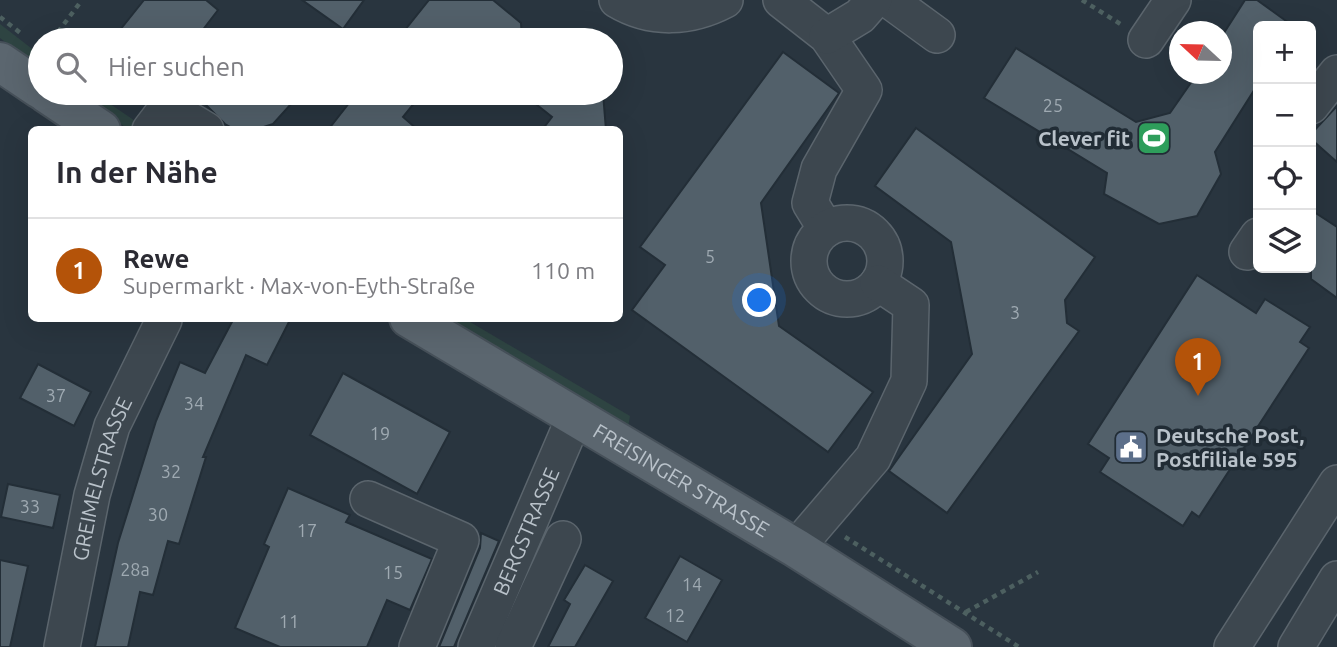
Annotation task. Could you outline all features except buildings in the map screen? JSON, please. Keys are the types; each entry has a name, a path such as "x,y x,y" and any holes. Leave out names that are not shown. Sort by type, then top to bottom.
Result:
{"main road":[{"path":"0,62 28,81"},
{"path":"64,105 95,126"},
{"name":"FREISINGER STRASSE","path":"416,322 796,548 959,630"}],"street":[{"path":"617,0 648,13 679,16 706,10 725,0"},
{"path":"782,0 827,36 864,90 819,169 810,203 826,229"},
{"path":"827,36 860,16 874,0"},
{"path":"889,0 937,34"},
{"path":"1146,40 1173,0"},
{"path":"1316,100 1337,73"},
{"path":"152,126 163,113 176,112 199,126"},
{"path":"851,223 874,234 885,258 878,283 859,298 835,298 816,284 808,260 811,248 826,229 851,223"},
{"path":"796,548 873,458 909,381 911,305 878,283"},
{"name":"GREIMELSTRASSE","path":"62,647 92,495 112,426 163,322"},
{"name":"BERGSTRASSE","path":"476,647 575,416"},
{"path":"1232,647 1337,483"},
{"path":"368,499 461,540 417,647"},
{"path":"513,647 563,539"},
{"path":"1296,647 1337,579"}],"path":[{"path":"61,28 82,0"},
{"path":"1082,0 1146,40"},
{"path":"959,630 1038,572"}],"green space":[{"path":"0,24 28,46 28,59 0,38"},
{"path":"93,105 112,105 141,125 124,126"},
{"path":"447,322 470,322 630,416 628,428"}],"place":[{"name":"Clever fit","path":"1154,138"},
{"name":"Rewe","path":"1198,396"},
{"name":"Deutsche Post, Postfiliale 595","path":"1131,447"}]}
